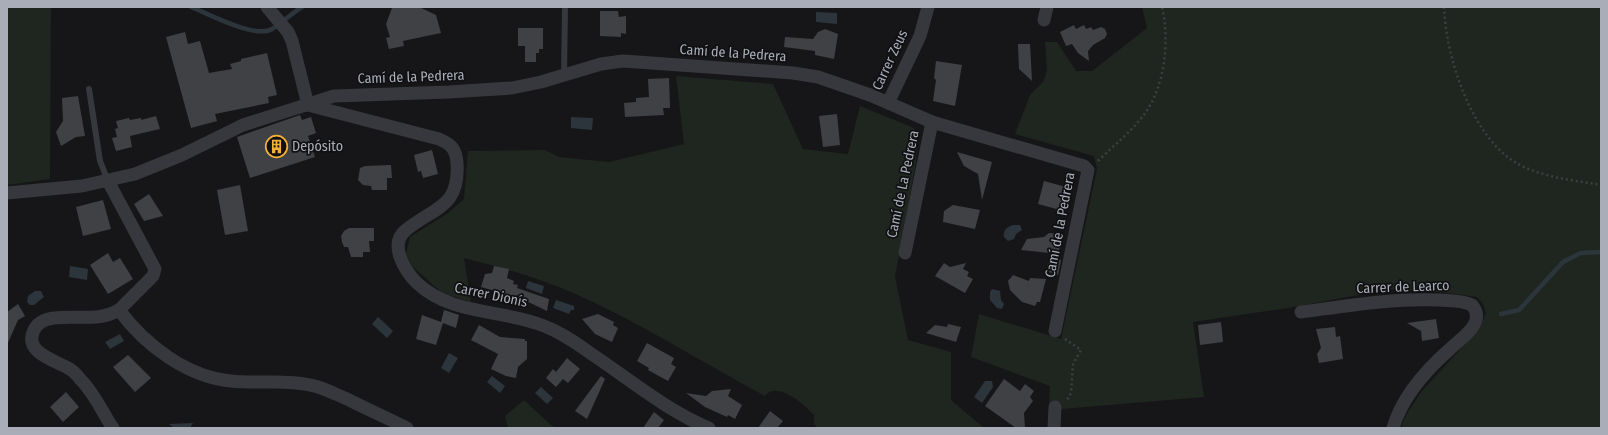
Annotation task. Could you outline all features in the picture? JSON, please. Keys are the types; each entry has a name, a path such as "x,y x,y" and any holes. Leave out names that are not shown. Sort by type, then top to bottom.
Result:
{"street":[{"path":"267,7 288,32 292,41 308,105"},
{"name":"Carrer Zeus","path":"888,103 917,42 928,7"},
{"path":"1044,20 1047,7"},
{"name":"Camí de la Pedrera","path":"7,193 82,186 135,174 158,166 243,125 334,96 512,88 601,64 623,61 794,73 838,84 932,122 1084,166 1088,170 1055,331"},
{"name":"Carrer Dionís","path":"308,105 439,139 449,143 455,150 457,180 449,199 440,209 406,230 399,240 398,248 403,264 417,282 427,291 452,304 527,319 557,332 687,423 709,428"},
{"name":"Camí de La Pedrera","path":"905,252 932,122"},
{"path":"108,181 155,269 153,276 119,310 107,316 97,318 49,318 38,324 32,334 32,340 36,350 69,368 82,380 93,394 113,428"},
{"name":"Carrer de Learco","path":"1300,312 1401,300 1461,302 1472,305 1476,314 1475,324 1432,366 1410,393 1397,414 1393,428"},
{"path":"119,310 139,333 156,347 183,366 205,376 231,381 282,381 311,385 407,428"},
{"path":"1054,428 1055,407"}],"lane":[{"path":"564,75 565,7"},
{"path":"89,89 100,161 108,181"}],"path":[{"path":"1088,170 1141,119 1158,86 1164,54 1165,31 1162,7"},
{"path":"1444,7 1444,19 1454,63 1461,84 1485,134 1509,157 1531,170 1550,176 1601,185"},
{"path":"1055,331 1081,350 1073,364 1071,393 1066,403 1055,407"}],"shaded area":[{"path":"7,7 51,7 50,179 7,185"},
{"path":"1142,7 1601,7 1601,428 1402,428 1406,415 1421,392 1480,328 1486,313 1483,304 1477,297 1449,293 1390,289 1288,308 1193,322 1204,397 1062,409 1049,405 1050,386 971,357 979,314 1061,339 1097,169 1094,156 1015,134 1030,95 1043,82 1047,71 1045,42 1057,42 1076,71 1092,71 1147,28"},
{"path":"816,12 837,13 837,24 816,22"},
{"path":"676,76 773,84 803,149 848,154 860,106 914,128 917,137 916,163 895,277 908,340 951,352 951,400 984,428 817,428 814,423 814,415 798,400 791,396 783,392 776,391 770,392 765,396 627,319 604,307 551,284 523,274 464,258 471,302 442,293 412,266 406,254 410,237 448,213 464,199 468,151 545,150 559,157 609,162 684,144"},
{"path":"571,117 593,118 592,130 571,128"},
{"path":"1013,225 1020,225 1022,230 1016,234 1014,239 1008,241 1004,237 1004,232 1007,228"},
{"path":"70,266 88,269 87,280 69,277"},
{"path":"528,281 544,286 542,294 526,288"},
{"path":"992,289 1000,291 1001,300 1004,304 1002,309 997,308 990,300 990,292"},
{"path":"35,291 41,291 44,297 34,305 30,305 27,302 28,296"},
{"path":"556,300 574,306 574,310 571,310 569,314 553,308"},
{"path":"378,317 393,331 387,338 372,324"},
{"path":"120,334 124,341 110,349 105,342"},
{"path":"449,353 458,358 449,373 441,368"},
{"path":"492,376 505,386 500,393 487,382"},
{"path":"985,381 992,381 993,387 982,403 974,397"},
{"path":"541,387 553,398 547,404 535,393"},
{"path":"524,400 556,428 508,428 505,416"},
{"path":"193,423 190,428 174,428 169,424"}],"building":[{"path":"419,7 436,15 441,33 403,41 404,46 389,49 386,38 390,37 386,24 392,8"},
{"path":"600,11 618,11 619,17 626,16 626,34 621,33 621,37 600,36"},
{"path":"1074,25 1076,29 1084,25 1086,29 1091,27 1093,30 1101,27 1105,29 1107,34 1105,38 1093,45 1088,51 1089,61 1078,53 1072,44 1066,46 1060,32"},
{"path":"518,28 543,28 543,49 539,49 539,53 536,53 536,62 525,62 525,46 518,46"},
{"path":"825,29 838,34 834,59 815,55 815,51 784,47 785,37 813,39 818,32"},
{"path":"185,32 188,44 200,41 209,73 232,69 230,64 241,61 241,59 267,53 277,95 268,97 269,103 215,114 217,121 191,128 166,37"},
{"path":"1018,44 1030,44 1032,81 1019,69"},
{"path":"936,61 962,65 955,106 933,101 936,80 934,78"},
{"path":"669,78 670,108 663,108 664,115 625,117 624,103 636,102 636,98 649,97 648,79"},
{"path":"78,96 85,136 76,137 61,146 56,132 63,121 62,98"},
{"path":"837,114 840,145 823,147 819,116"},
{"name":"Depósito","path":"300,115 302,120 311,117 316,133 308,136 315,157 250,178 237,137"},
{"path":"156,116 160,129 130,136 132,147 116,151 112,138 117,137 115,129 118,128 116,121 129,118 130,120 141,118 141,120"},
{"path":"432,150 438,174 423,178 421,171 418,172 414,155"},
{"path":"957,152 992,162 982,200 978,174 964,166"},
{"path":"391,165 392,178 387,178 387,190 372,190 371,186 363,185 358,180 360,168 365,166"},
{"path":"1044,181 1066,187 1060,210 1038,204"},
{"path":"240,185 248,231 225,235 217,190"},
{"path":"149,194 163,216 144,221 134,204"},
{"path":"103,200 111,229 83,236 76,207"},
{"path":"953,205 980,210 975,229 943,222 944,211"},
{"path":"349,228 374,228 374,241 369,241 370,252 363,252 363,257 351,257 348,247 344,247 341,236 344,231"},
{"path":"1049,233 1060,234 1059,254 1021,250 1027,239 1044,237"},
{"path":"108,253 113,262 120,258 133,279 108,294 90,265"},
{"path":"1050,256 1061,260 1058,275 1046,271"},
{"path":"944,263 950,267 966,263 963,269 969,272 967,276 973,279 965,293 935,276"},
{"path":"494,266 509,269 507,278 514,281 513,284 518,285 517,288 549,299 547,311 520,298 518,301 494,294 495,291 481,287 485,274 492,273"},
{"path":"1013,275 1029,281 1030,278 1046,279 1040,302 1037,302 1035,306 1022,302 1010,290 1008,281"},
{"path":"18,304 25,316 18,320 7,345 7,312"},
{"path":"444,310 459,315 456,328 443,323 436,345 416,339 422,315 441,322"},
{"path":"598,314 614,322 613,325 618,328 612,342 595,334 582,319"},
{"path":"1436,319 1439,338 1422,341 1421,331 1407,323"},
{"path":"1221,322 1223,342 1200,345 1198,325"},
{"path":"948,324 961,327 956,342 926,333 935,325 947,327"},
{"path":"479,325 500,337 525,339 525,341 527,341 527,359 518,367 516,378 506,376 491,369 498,354 471,340"},
{"path":"1335,327 1336,337 1340,336 1343,359 1319,363 1317,354 1321,348 1316,329"},
{"path":"647,343 674,358 671,364 676,367 668,381 648,370 649,368 637,361"},
{"path":"128,355 151,378 135,392 113,367"},
{"path":"567,358 580,369 568,383 563,379 556,387 546,378 553,369 556,372"},
{"path":"601,376 605,379 587,419 575,411"},
{"path":"1004,379 1020,391 1025,384 1034,391 1030,397 1033,401 1024,413 1025,428 1016,428 985,406"},
{"path":"731,389 728,396 742,405 735,419 705,407 686,393 706,396 712,391"},
{"path":"66,392 79,407 63,422 50,407"},
{"path":"770,411 783,421 777,428 758,428"},
{"path":"654,412 664,420 658,428 643,428"}],"waterway":[{"path":"191,7 220,20 255,31 272,29 302,7"},
{"path":"1501,314 1519,310 1563,262 1581,253 1601,252"}],"place":[{"name":"Depósito","path":"276,146"}]}
